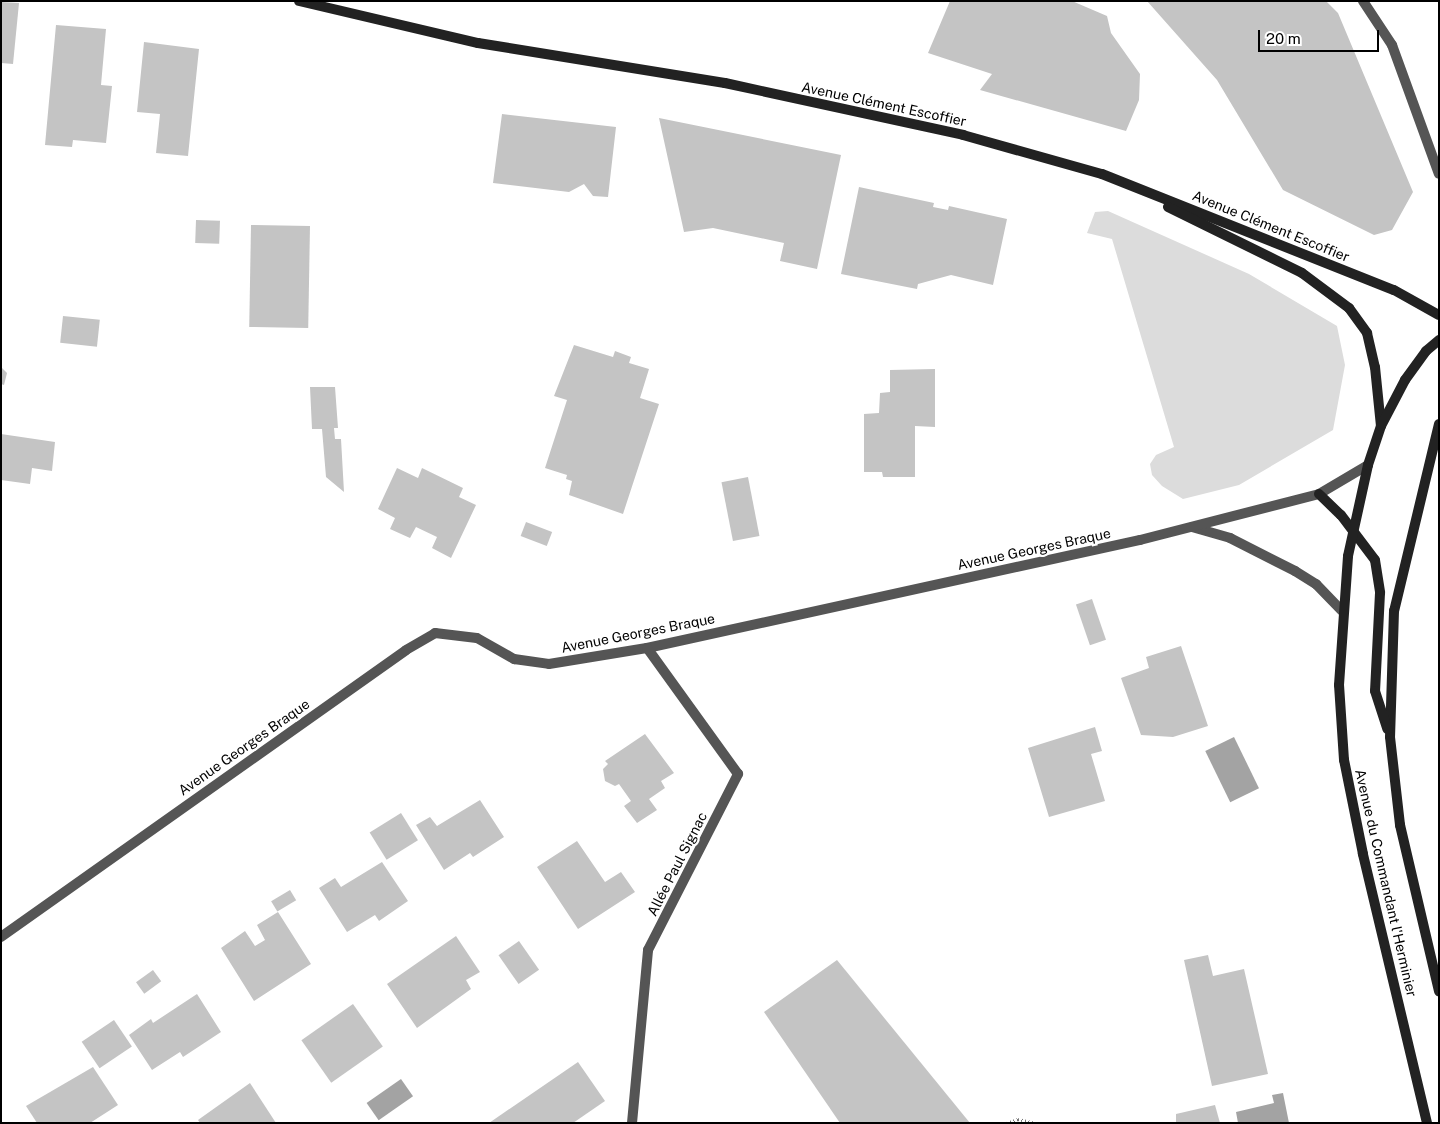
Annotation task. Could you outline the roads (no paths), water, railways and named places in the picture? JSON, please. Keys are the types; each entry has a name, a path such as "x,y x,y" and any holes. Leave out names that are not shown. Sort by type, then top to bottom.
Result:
{"street":[{"name":"Avenue Clément Escoffier","path":"299,1 478,43 725,83 963,135 1102,174 1394,290 1439,315"},
{"path":"1363,1 1392,45 1439,174"},
{"path":"1102,174 1302,273 1349,308 1367,333 1375,367 1381,426"},
{"name":"Avenue du Commandant l'Herminier","path":"1427,1123 1344,760 1340,685 1342,611 1348,556 1355,532 1368,465 1381,426 1406,380 1426,351 1439,340"},
{"name":"Avenue du Commandant l'Herminier","path":"1439,424 1394,611 1390,738 1400,825 1439,991"},
{"name":"Avenue Georges Braque","path":"1,937 406,650 435,633 477,638 514,659 548,664 647,648 1191,527 1320,494 1368,465"},
{"path":"1320,494 1355,532 1375,560 1380,593 1375,648 1375,691 1390,738"},
{"name":"Avenue Georges Braque","path":"1191,527 1230,538 1295,570 1316,584 1342,611"},
{"name":"Allée Paul Signac","path":"632,1123 648,950 738,774 647,648"}]}
